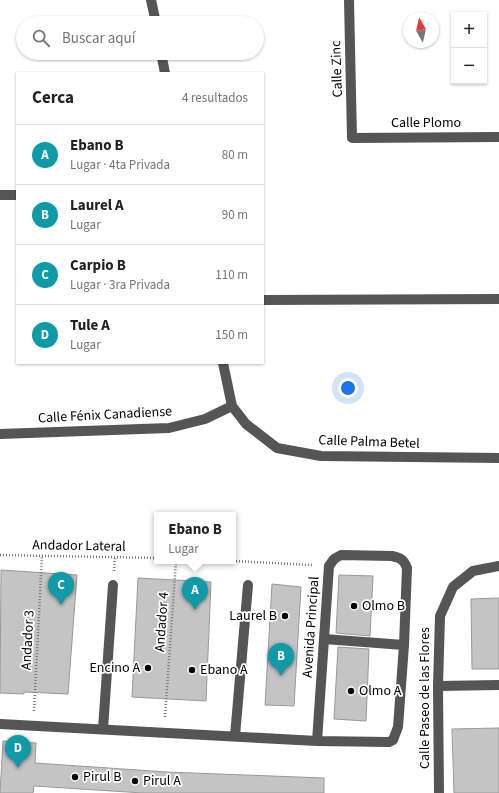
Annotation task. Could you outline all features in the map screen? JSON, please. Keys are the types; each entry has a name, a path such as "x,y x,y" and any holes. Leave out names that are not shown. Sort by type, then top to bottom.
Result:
{"street":[{"path":"151,0 154,16"},
{"name":"Calle Zinc","path":"349,0 352,138"},
{"path":"162,60 165,72"},
{"name":"Calle Plomo","path":"352,138 499,137"},
{"path":"0,195 16,195"},
{"path":"264,300 499,299"},
{"path":"223,364 232,406"},
{"name":"Calle Fénix Canadiense","path":"0,434 169,428 205,419 232,406"},
{"name":"Calle Palma Betel","path":"232,406 246,424 277,448 321,456 499,458"},
{"name":"Avenida Principal","path":"0,724 33,725 317,741 381,744 393,740 398,727 404,645 407,568 403,560 392,556 341,556 334,560 329,566 317,741"},
{"name":"Calle Paseo de las Flores","path":"439,793 438,686 440,616 453,587 473,571 499,566"},
{"path":"103,729 113,585"},
{"path":"235,736 248,585"},
{"path":"324,639 404,645"},
{"path":"438,686 499,685"}],"path":[{"name":"Andador Lateral","path":"0,555 154,558"},
{"name":"Andador 3","path":"33,725 42,555"},
{"path":"236,561 329,566"},
{"name":"Andador 4","path":"164,732 176,564"}],"building":[{"path":"1,570 77,575 68,694 24,692 24,694 0,693"},
{"name":"Olmo B","path":"339,575 373,576 370,636 336,633"},
{"path":"138,578 211,582 206,701 132,697"},
{"path":"272,584 301,587 294,706 265,705"},
{"path":"499,598 499,669 472,669 471,599"},
{"name":"Olmo A","path":"338,647 369,649 366,721 334,719"},
{"path":"499,728 499,793 454,793 452,729"},
{"path":"3,741 36,743 35,763 167,772 324,778 324,793 143,793 34,786 33,793 0,793"}],"place":[{"name":"Carpio B","path":"61,605"},
{"name":"Olmo B","path":"354,606"},
{"name":"Ebano B","path":"195,610"},
{"name":"Laurel B","path":"285,616"},
{"name":"Encino A","path":"148,668"},
{"name":"Ebano A","path":"192,670"},
{"name":"Laurel A","path":"281,676"},
{"name":"Olmo A","path":"351,691"},
{"name":"Tule A","path":"18,768"},
{"name":"Pirul B","path":"75,777"},
{"name":"Pirul A","path":"135,781"}]}
